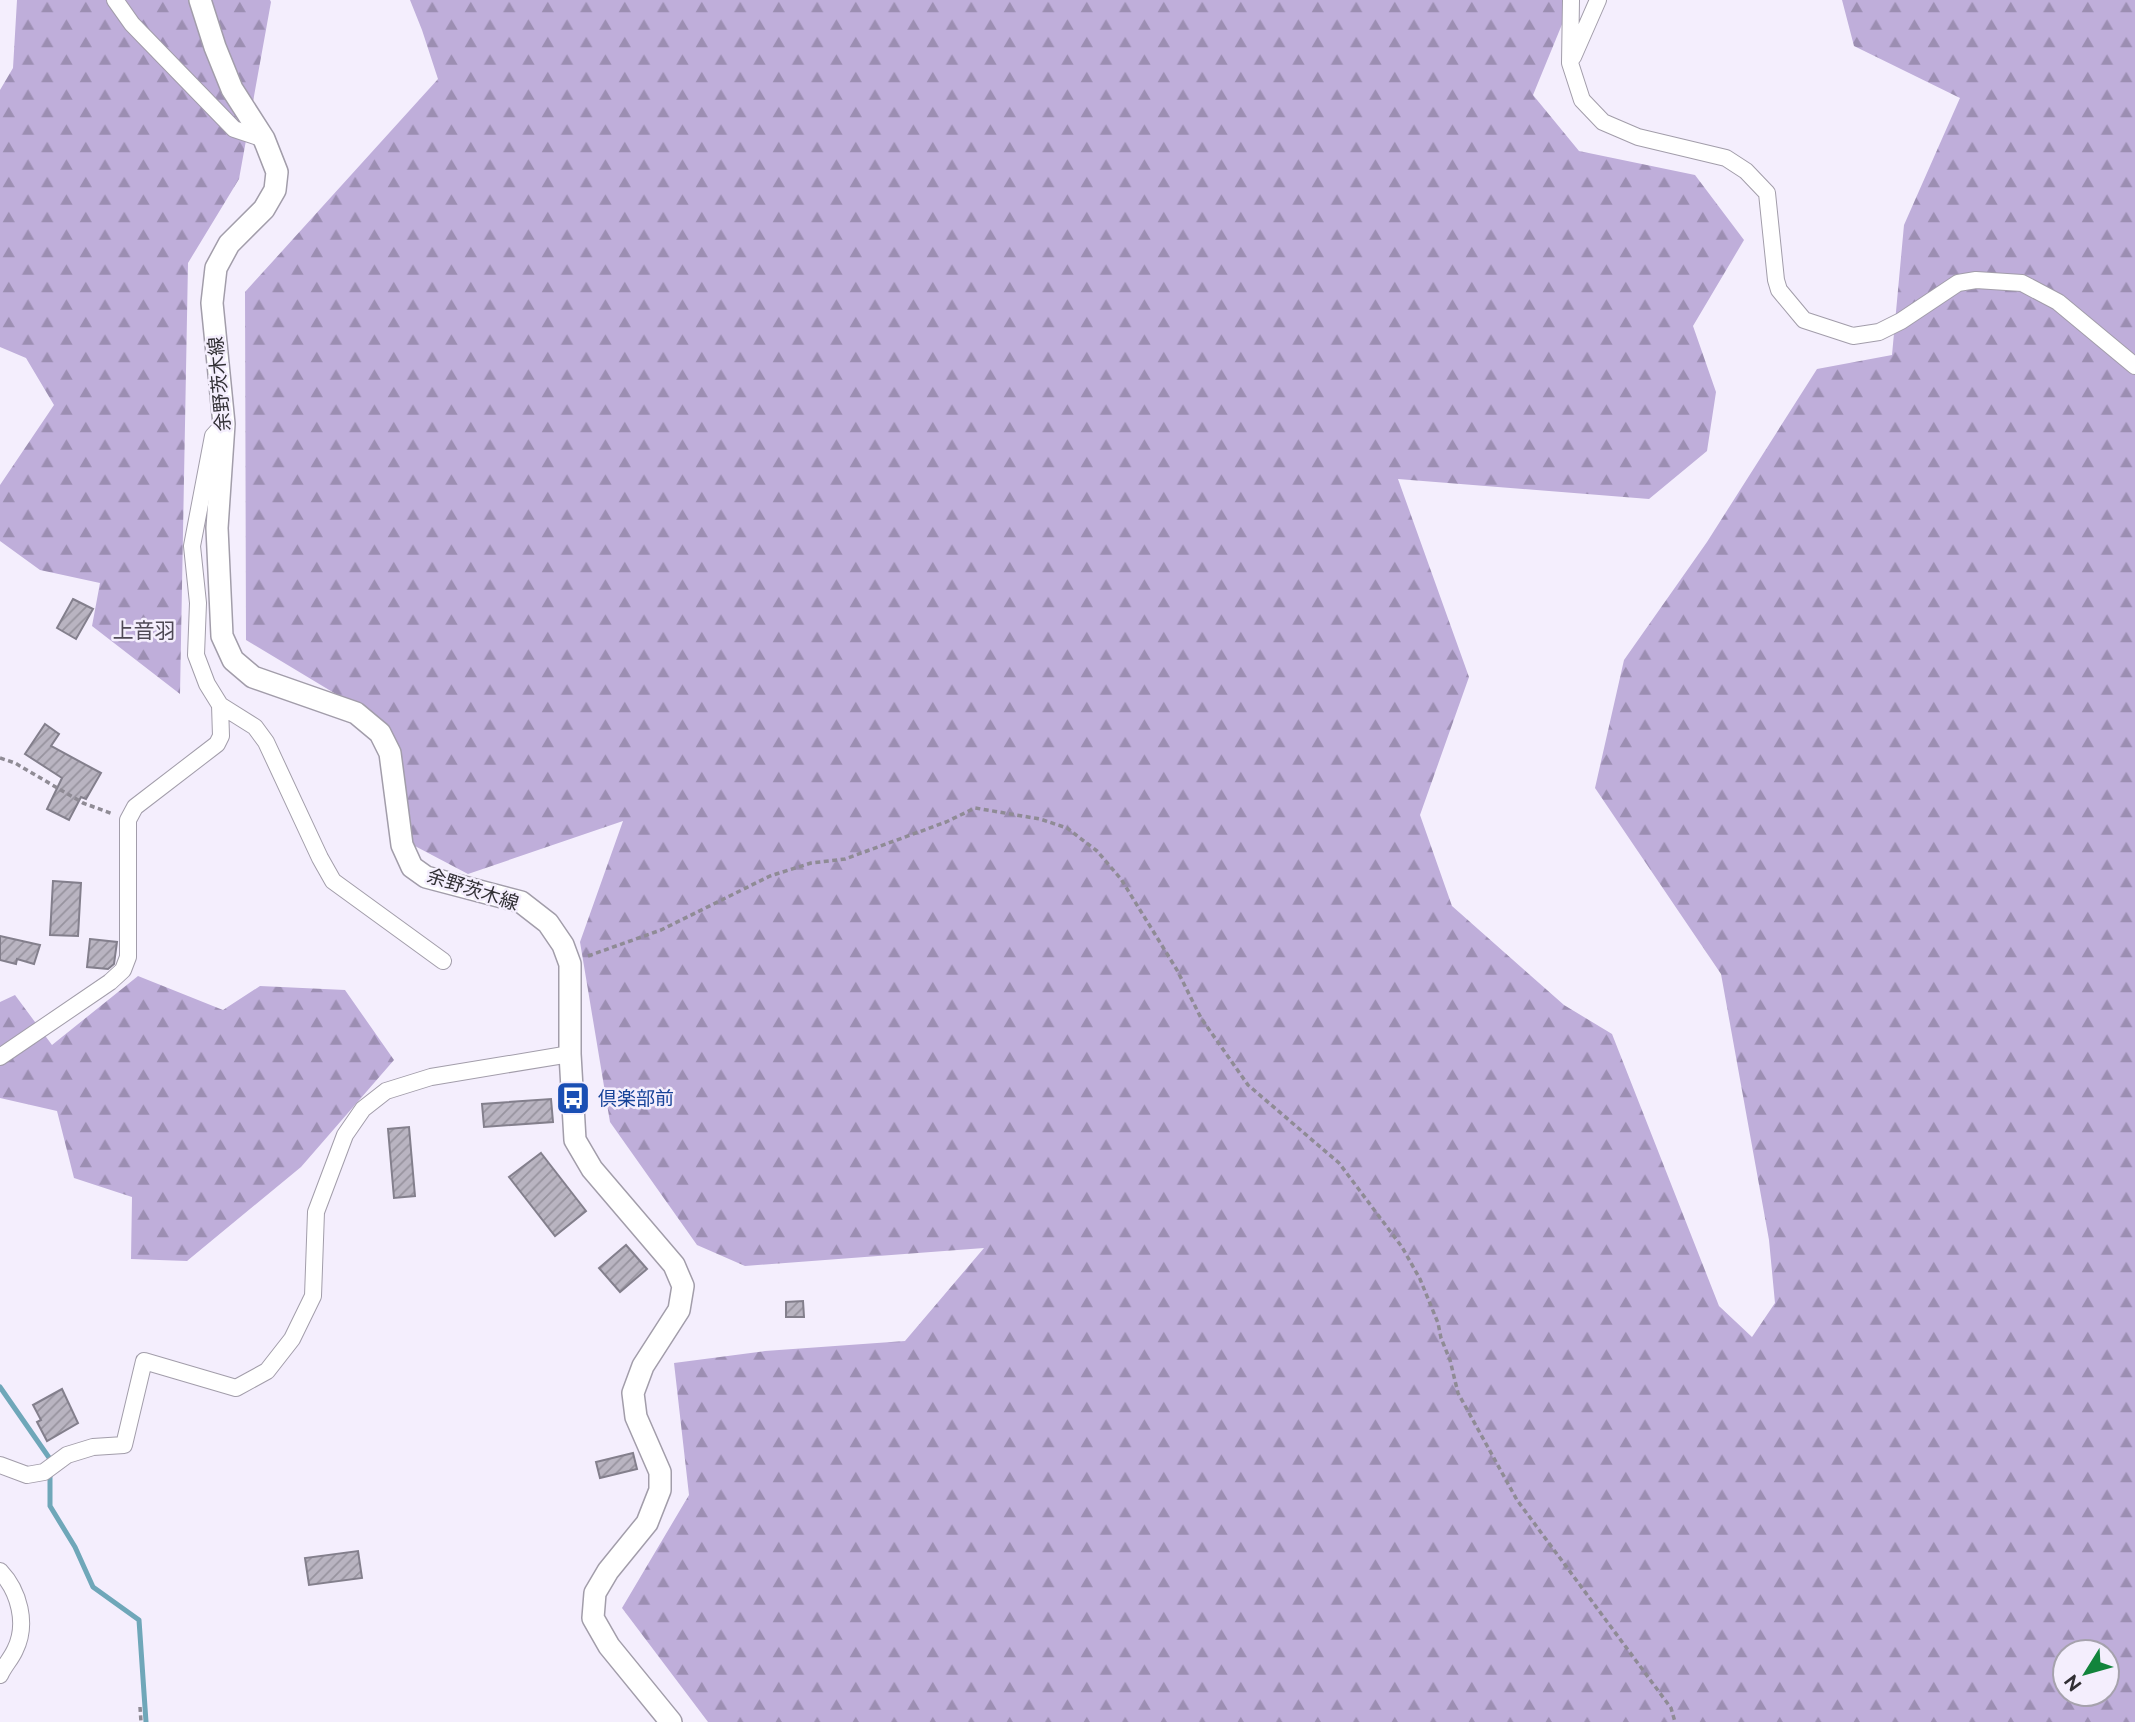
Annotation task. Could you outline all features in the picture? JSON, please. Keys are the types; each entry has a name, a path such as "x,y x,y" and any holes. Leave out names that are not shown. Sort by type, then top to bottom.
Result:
{"main road":[{"name":"余野茨木線","path":"200,0 232,89 264,139 277,172 275,190 264,209 229,244 216,268 212,303 224,424 218,547 222,636 233,660 253,677 356,713 380,733 390,752 402,845 412,867 426,877 521,902 548,923 563,945 570,964 570,1054 575,1140 592,1169 674,1265 682,1286 679,1310 643,1366 633,1393 636,1417 660,1472 660,1490 647,1523 608,1571 594,1593 593,1618 609,1646 671,1722"}],"street":[{"path":"115,0 132,24 234,129 264,139"},
{"path":"1571,0 1570,63 1582,100 1603,122 1638,137 1726,158 1746,171 1767,192 1779,290 1804,320 1853,336 1879,332 1901,321 1958,283 1976,280 2022,283 2058,302 2135,366"},
{"path":"1570,63 1598,0"},
{"path":"224,424 213,436 192,546 198,603 196,655 207,684 220,705 255,727 266,742 333,881 443,961"},
{"path":"0,1057 110,982 123,970 128,957 128,820 135,807 217,744 221,736 220,705"},
{"path":"0,1465 27,1475 44,1472 67,1455 93,1447 124,1444 144,1361 236,1388 267,1371 292,1339 313,1296 316,1212 345,1135 362,1109 386,1091 431,1077 570,1054"},
{"path":"0,1571 18,1600 22,1625 16,1649 0,1675"}],"path":[{"path":"0,758 15,763 83,803 128,820"},
{"path":"570,964 662,930 770,876 811,863 845,859 946,822 975,808 1040,819 1067,828 1097,851 1121,879 1177,970 1201,1018 1248,1085 1339,1163 1402,1247 1420,1279 1438,1323 1458,1393 1517,1500 1671,1708 1675,1722"},
{"path":"140,1707 141,1722"}],"green space":[{"path":"17,0 271,2 239,179 188,263 180,694 92,626 100,583 40,570 0,541 0,485 54,405 26,358 0,347 0,90 13,68"},
{"path":"410,0 1572,0 1533,95 1579,151 1695,175 1744,240 1693,326 1716,392 1707,451 1649,499 1398,479 1469,677 1420,815 1452,906 1564,1005 1612,1034 1719,1306 1752,1337 1775,1303 1769,1240 1721,974 1595,788 1624,660 1707,542 1817,369 1892,355 1904,225 1960,98 1854,46 1842,0 2135,0 2135,1722 708,1722 622,1608 689,1495 674,1363 765,1351 905,1341 984,1248 745,1266 697,1245 610,1122 580,942 623,821 468,874 413,845 389,726 246,640 245,292 438,79"},
{"path":"138,976 223,1010 260,986 345,990 394,1060 301,1167 187,1261 131,1259 132,1197 74,1178 57,1111 0,1098 0,1002 15,995 52,1045"}],"building":[{"path":"73,599 93,609 76,639 57,628"},
{"path":"45,724 59,734 51,746 101,773 86,799 81,797 69,820 47,809 62,778 25,754"},
{"path":"53,881 81,883 78,936 50,935"},
{"path":"0,936 40,945 34,964 17,959 16,964 0,960"},
{"path":"90,939 117,942 114,964 108,969 87,967"},
{"path":"551,1099 553,1122 484,1127 482,1104"},
{"path":"409,1127 415,1196 394,1198 388,1129"},
{"path":"541,1153 586,1211 555,1236 509,1177"},
{"path":"626,1245 647,1269 620,1292 599,1268"},
{"path":"803,1301 804,1317 786,1317 786,1302"},
{"path":"62,1389 78,1423 47,1441 37,1422 41,1420 33,1405"},
{"path":"633,1453 637,1469 600,1478 596,1462"},
{"path":"358,1551 362,1578 309,1585 305,1558"}],"waterway":[{"path":"0,1387 50,1459 50,1463"},
{"path":"50,1473 50,1506 75,1547 93,1587 139,1620 146,1722"}],"place":[{"name":"倶楽部前","path":"573,1098"}],"district":[{"name":"上音羽","path":"144,630"}]}
